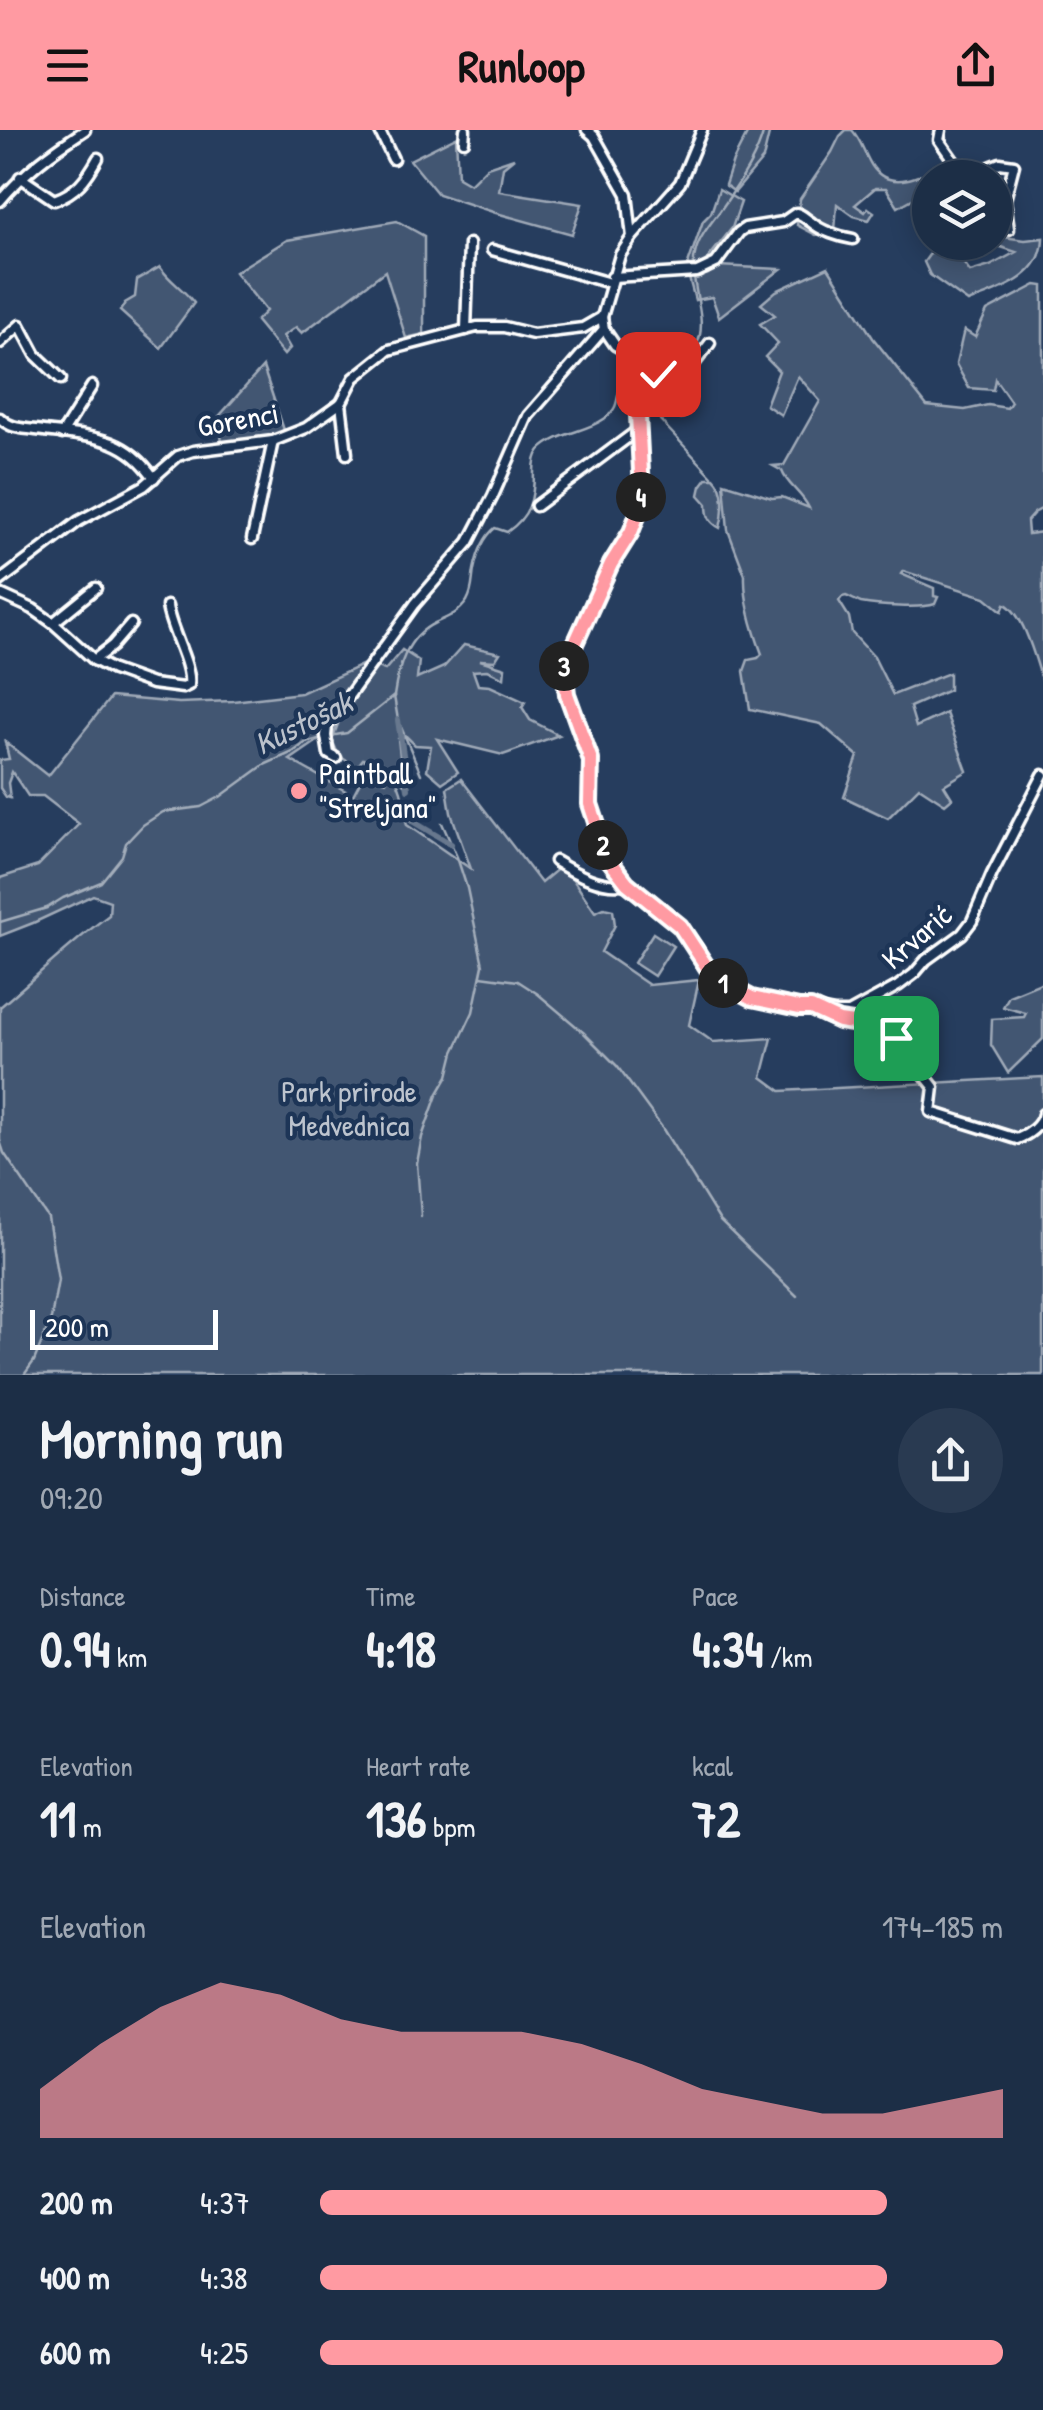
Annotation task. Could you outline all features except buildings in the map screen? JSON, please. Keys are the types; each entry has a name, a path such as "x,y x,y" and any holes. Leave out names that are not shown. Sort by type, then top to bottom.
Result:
{"street":[{"path":"0,201 42,158 85,130"},
{"path":"379,130 393,159"},
{"path":"464,130 464,141"},
{"path":"587,130 627,194 632,237"},
{"path":"685,376 658,374 653,365 615,346 604,329 602,317 620,255 680,182 702,130"},
{"path":"941,130 940,140 954,160"},
{"path":"20,177 54,200 82,184 98,158"},
{"path":"492,250 611,280 693,272 716,263 739,232 782,222 796,213 853,239"},
{"path":"466,330 469,244"},
{"name":"Gorenci","path":"0,581 79,520 130,495 188,452 273,441 306,428 341,404 354,378 389,350 466,330 498,326 533,334 583,328 602,317"},
{"path":"0,343 20,325 36,356 61,378"},
{"path":"336,758 328,754 327,726 415,604 469,542 528,416 604,329"},
{"path":"681,412 685,376 710,343"},
{"name":"Krvarić","path":"658,374 638,415 642,491 638,514 564,668 567,694 591,760 590,804 610,861 627,883 680,926 714,978 752,998 849,1013 898,986 962,934 972,921 1043,775"},
{"path":"62,434 92,386"},
{"path":"341,404 346,454"},
{"path":"0,418 10,426 118,444 142,461 154,478"},
{"path":"536,506 638,430"},
{"path":"252,538 273,441"},
{"path":"53,623 96,588"},
{"path":"0,594 33,608 94,660 147,683 186,687 189,673 167,606"},
{"path":"94,660 131,624"},
{"path":"555,861 596,881 611,885 627,883"},
{"path":"820,1011 834,1020 880,1027 892,1034 934,1087 932,1112 1017,1139 1039,1124 1043,1114"}],"green space":[{"path":"749,130 770,130 763,159 735,192 725,185"},
{"path":"852,130 880,175 900,180 912,178 912,199 898,207 886,188 875,188 855,205 865,212 868,208 874,212 869,220 854,216 837,204 835,231 816,235 797,225 800,199 840,136"},
{"path":"456,137 458,177 470,184 487,167 514,158 503,167 499,191 582,204 572,234 438,194 410,160"},
{"path":"719,189 741,202 732,228 702,266 686,270 703,221 711,213"},
{"path":"397,221 424,236 424,334 406,338 385,271 302,333 296,327 283,336 290,348 284,355 256,321 266,311 235,272 287,240"},
{"path":"1012,238 1043,238 1036,263 1027,273 968,302 930,275 924,262 961,260 970,272 1012,260 1016,252 1012,251"},
{"path":"718,266 781,269 719,317 712,297 695,300 689,278 708,274"},
{"path":"160,267 194,303 161,348 120,311 135,297 137,280"},
{"path":"828,267 873,338 927,406 965,410 988,405 1007,408 1011,402 995,379 993,390 969,388 956,364 964,330 975,337 987,311 1036,285 1043,286 1043,508 1027,521 1028,534 1043,532 1043,683 1024,627 1005,604 1002,611 985,597 903,571 901,574 934,588 934,596 938,597 935,604 888,606 842,597 839,601 849,617 852,633 874,657 893,695 949,673 949,690 910,707 916,727 946,713 967,771 944,785 952,798 945,804 919,787 888,818 844,797 858,756 821,724 750,709 744,671 748,660 762,654 750,615 745,575 728,530 724,483 809,508 782,471 773,466 784,465 820,401 798,376 781,415 766,405 779,371 765,357 778,343 760,324 775,315 761,304 776,291"},
{"path":"263,367 284,436 222,445 220,423 214,422"},
{"path":"707,478 714,478 722,495 720,528 711,521 707,504 699,495"},
{"name":"Park prirode Medvednica","path":"464,645 500,653 495,661 480,660 505,668 504,678 487,670 473,671 478,685 490,686 525,702 522,707 530,720 559,735 503,755 437,739 458,772 442,783 427,770 431,746 415,745 406,736 398,739 403,783 386,766 363,759 357,767 339,756 332,740 338,724 327,720 319,740 290,760 353,795 363,776 386,781 393,774 407,825 471,869 451,813 447,788 461,779 541,883 560,867 595,912 613,910 615,925 601,952 649,985 699,980 689,1025 713,1042 772,1038 762,1077 781,1091 1043,1077 1043,1375 0,1375 0,1007 109,915 110,901 93,895 0,936 0,878 38,866 79,824 43,796 28,796 12,772 8,783 10,798 6,797 0,788 0,760 9,759 5,742 48,776 111,697 179,703 301,693 366,663 385,670 402,650 419,661 417,679 444,667"},
{"path":"653,933 673,946 654,976 634,963"},
{"path":"1043,982 1043,1039 1008,1073 991,1045 992,1019 1024,1017 1026,1013 1003,1007 1009,996"}],"waterway":[{"name":"Kustošak","path":"672,369 689,357 701,329 694,266 698,245 746,172 764,130"},
{"name":"Kustošak","path":"330,736 347,733 394,696 410,645 425,629 457,612 467,601 487,537 495,528 507,532 529,506 540,450 604,419 614,409 625,380 651,378"},
{"path":"660,420 712,476"},
{"path":"394,696 398,720 421,774"},
{"path":"398,720 408,789"},
{"name":"Kustošak","path":"0,922 47,908 101,882 122,856 126,843 143,825 163,812 201,807 264,765 322,738"},
{"path":"412,817 412,821 451,844"},
{"path":"421,1216 417,1163 422,1137 473,1012 483,965 467,888 442,823"},
{"path":"481,976 518,981 538,994 617,1066 661,1126 720,1221 797,1296"},
{"path":"0,1141 48,1218 58,1280 51,1319 24,1375"}],"place":[{"name":"Paintball \"Streljana\"","path":"299,791"}],"route":[{"path":"658,374 638,415 642,491 638,514 564,668 567,694 591,760 590,804 604,846 627,883 680,926 714,978 752,998 811,1008 839,1021 880,1027 896,1038"}]}
